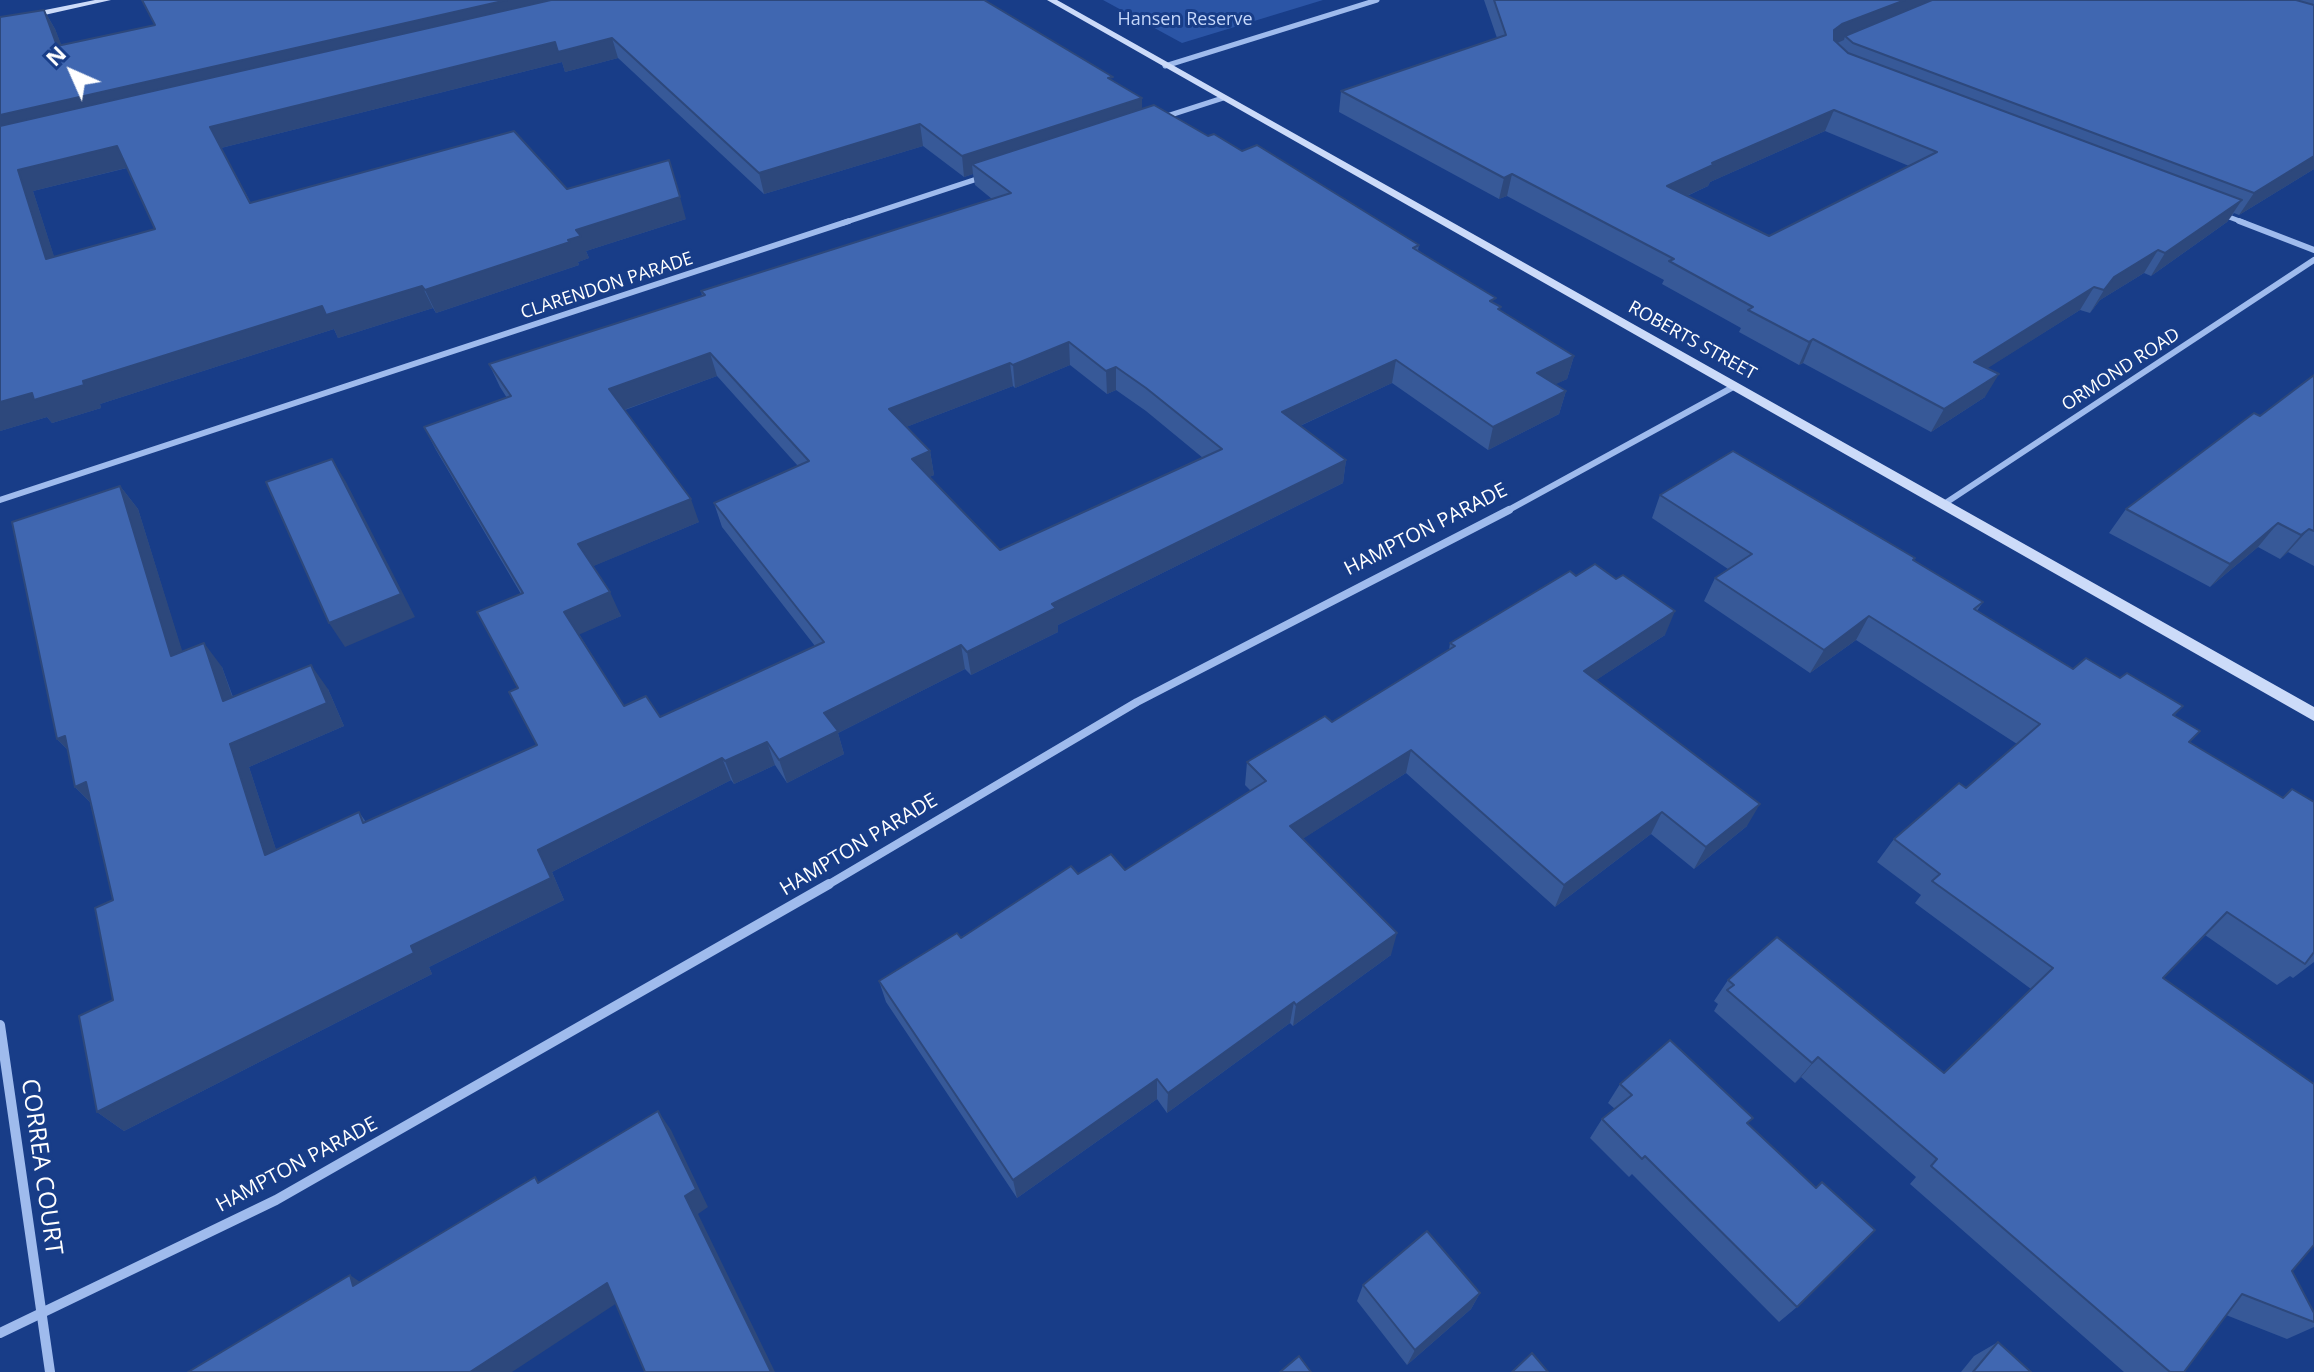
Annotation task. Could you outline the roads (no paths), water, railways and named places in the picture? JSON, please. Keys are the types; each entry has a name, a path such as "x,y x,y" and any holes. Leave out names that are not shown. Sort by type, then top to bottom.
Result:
{"street":[{"path":"0,22 107,0"},
{"name":"ROBERTS STREET","path":"1051,0 2314,715"},
{"path":"1165,66 1377,0"},
{"path":"1158,119 1223,98"},
{"name":"CLARENDON PARADE","path":"0,500 997,172"},
{"path":"2207,209 2314,250"},
{"name":"ORMOND ROAD","path":"1944,504 2314,260"},
{"name":"HAMPTON PARADE","path":"0,1333 276,1200 789,908 1137,702 1595,465 1735,386"},
{"name":"CORREA COURT","path":"0,1025 50,1372"}],"park label":[{"name":"Hansen Reserve","path":"1185,20"}]}
